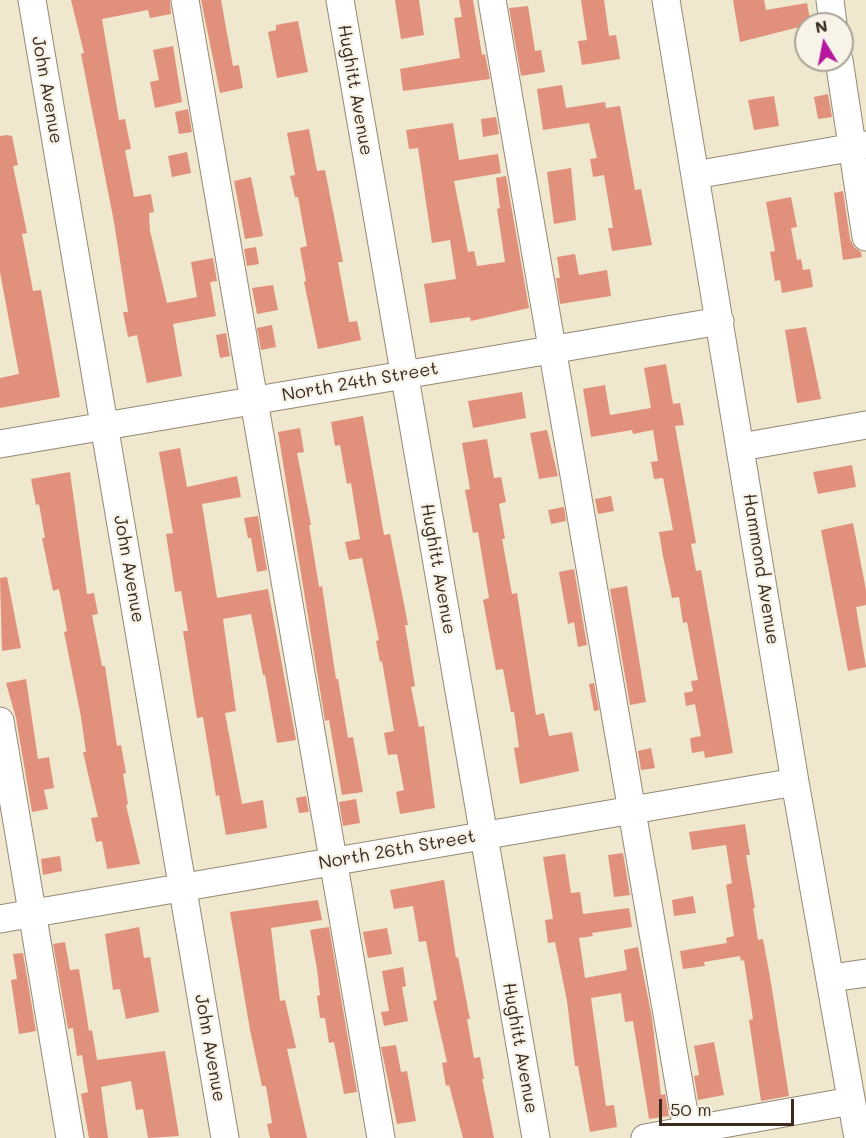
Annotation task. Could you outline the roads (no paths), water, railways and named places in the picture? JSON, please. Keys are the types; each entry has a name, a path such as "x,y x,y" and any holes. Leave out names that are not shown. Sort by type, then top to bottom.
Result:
{"street":[{"name":"John Avenue","path":"32,0 225,1138"},
{"path":"185,0 381,1138"},
{"name":"Hughitt Avenue","path":"340,0 482,836 536,1138"},
{"path":"492,0 687,1130"},
{"name":"Hammond Avenue","path":"666,0 795,782 858,1138"},
{"path":"842,72 859,146 866,237"},
{"path":"695,175 859,146"},
{"name":"North 24th Street","path":"0,444 720,321"},
{"path":"741,447 866,425"},
{"path":"0,721 70,1138"},
{"name":"North 26th Street","path":"0,919 795,782"},
{"path":"831,978 866,972"},
{"path":"645,1138 852,1101"}]}
